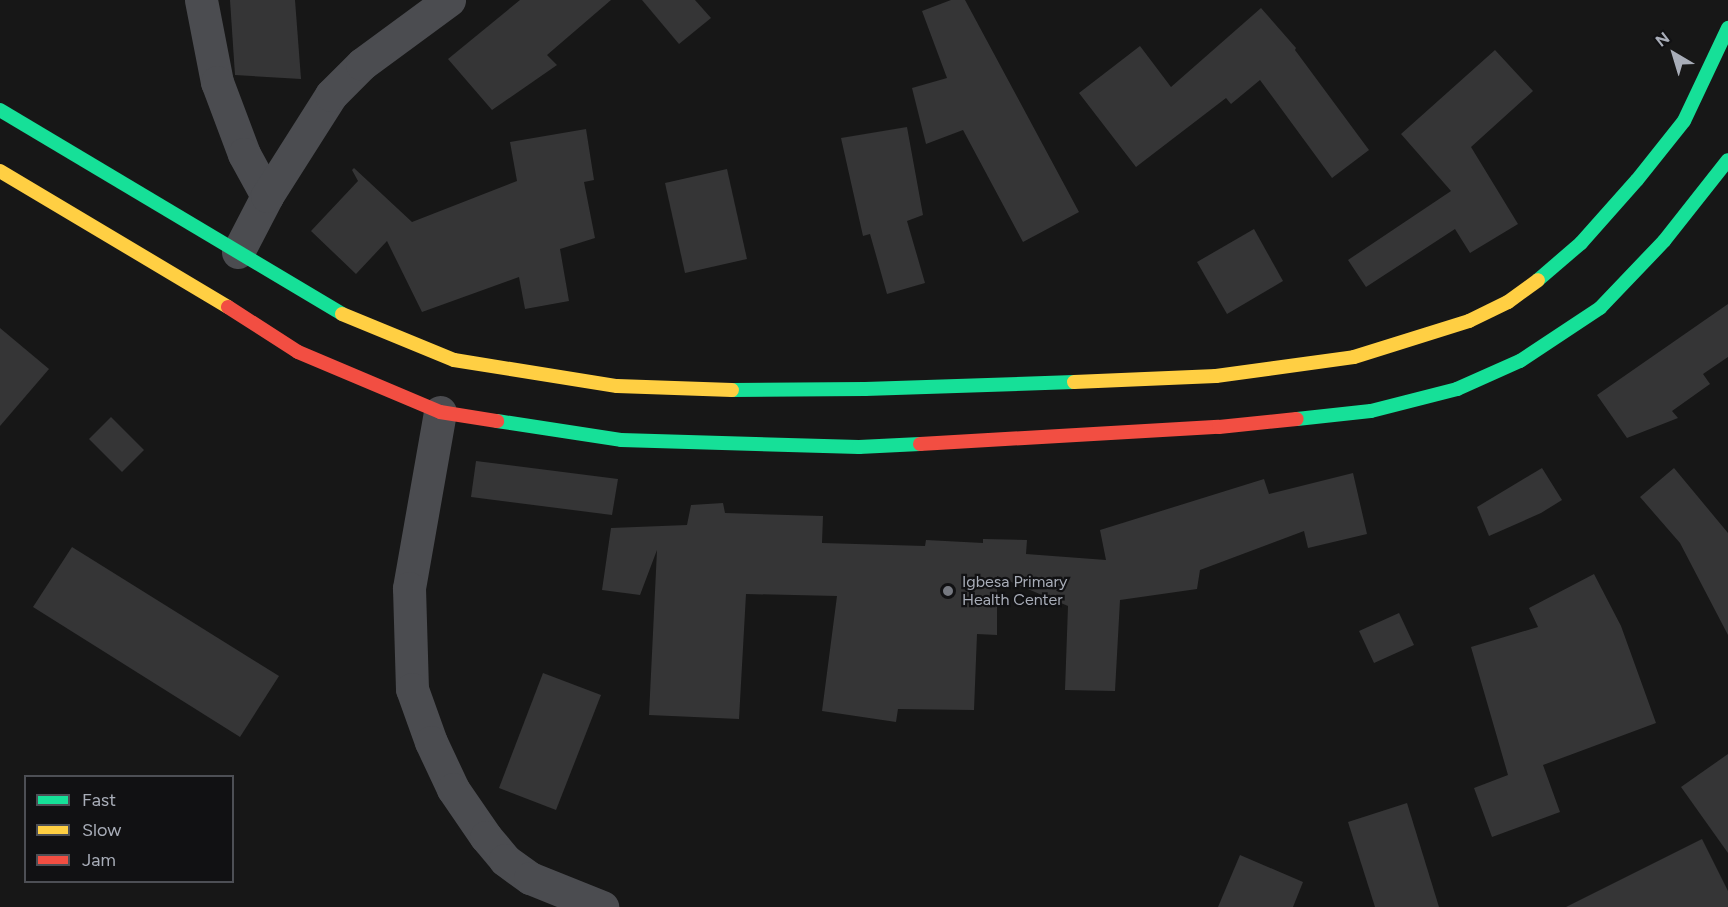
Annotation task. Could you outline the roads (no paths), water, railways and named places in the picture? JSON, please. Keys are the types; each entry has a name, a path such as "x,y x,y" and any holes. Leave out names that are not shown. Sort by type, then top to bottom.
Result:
{"street":[{"path":"201,0 217,82 224,103 244,154 267,196"},
{"path":"238,252 267,196 306,131 345,79 449,0"},
{"path":"0,110 323,305 358,322 454,360 617,386 843,390 1090,382 1216,376 1354,357 1469,321 1508,302 1540,279 1606,217 1684,121 1728,28"},
{"path":"0,171 222,303 298,352 440,412 621,441 859,447 1219,427 1371,411 1457,390 1520,362 1600,308 1664,240 1728,160"},
{"path":"440,412 409,588 412,689 431,742 453,789 505,860 530,878 602,907"}],"place":[{"name":"Igbesa Primary Health Center","path":"948,591"}]}
